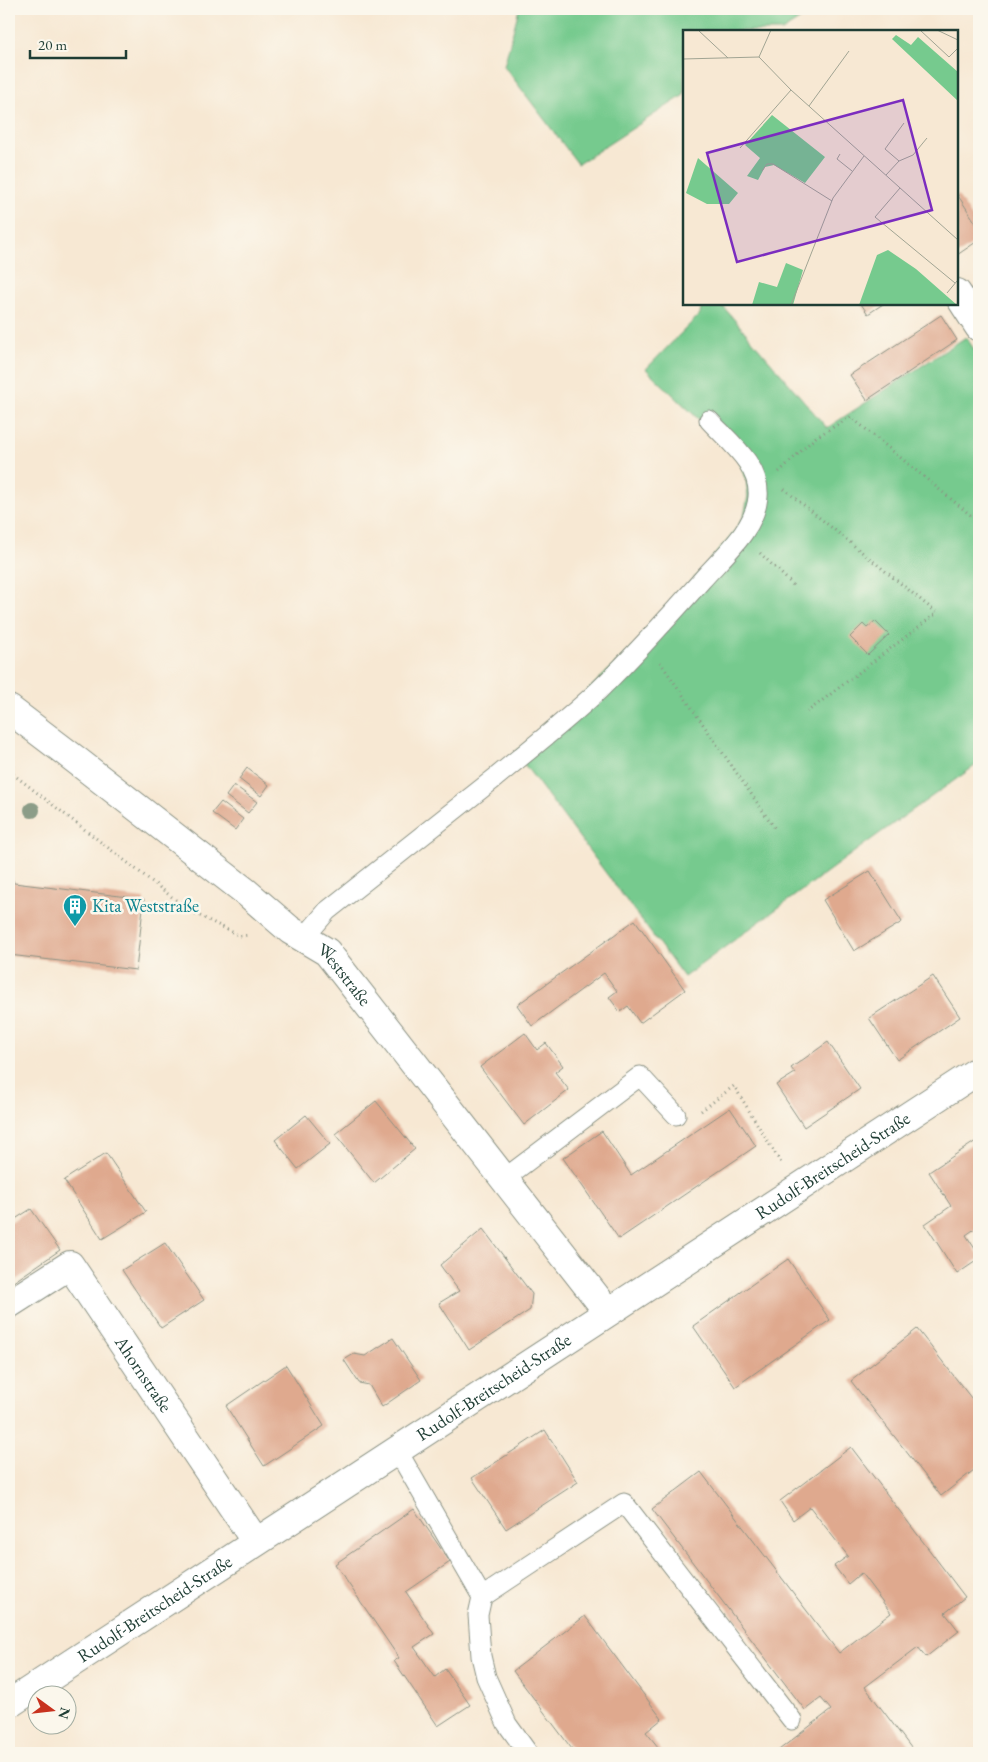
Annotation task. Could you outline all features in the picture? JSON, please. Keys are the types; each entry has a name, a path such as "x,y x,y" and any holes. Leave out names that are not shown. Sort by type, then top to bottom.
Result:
{"street":[{"path":"958,295 979,327"},
{"name":"Weststraße","path":"9,709 238,886 297,934 327,952 608,1312"},
{"name":"Rudolf-Breitscheid-Straße","path":"9,1704 979,1070"},
{"name":"Ahornstraße","path":"9,1304 70,1265 256,1542"}],"lane":[{"path":"297,934 513,764 591,697 646,641 747,529 756,509 758,498 767,483 709,420"},
{"path":"504,1179 640,1076 676,1115"},
{"path":"397,1450 482,1597 478,1615 481,1656 486,1677 507,1724 528,1753"},
{"path":"482,1597 624,1503 792,1720"}],"path":[{"path":"807,712 937,613 767,483 816,437 851,417 979,522"},
{"path":"742,535 795,587"},
{"path":"646,641 776,830"},
{"path":"9,771 190,911 240,936 297,934"},
{"path":"676,1115 691,1119 734,1086 798,1189"}],"green space":[{"path":"519,9 816,9 784,30 683,30 683,96 578,164 504,66"},
{"path":"702,305 722,305 827,428 966,337 979,357 979,763 684,977 515,752 563,714 635,645 732,535 744,516 748,496 746,479 738,457 646,369 700,314"}],"building":[{"path":"958,196 979,228 979,240 958,254"},
{"path":"862,305 882,305 868,314"},
{"path":"941,315 957,340 867,400 850,375"},
{"path":"875,621 889,635 868,655 850,637 863,624 867,628"},
{"path":"247,768 269,785 261,796 239,779"},
{"path":"234,785 257,802 248,813 226,796"},
{"path":"221,802 243,819 235,830 212,813"},
{"name":"Kita Weststraße","path":"9,871 14,883 144,899 136,970 9,955"},
{"path":"870,871 902,922 854,951 823,900"},
{"path":"635,920 685,990 640,1023 628,1006 620,1012 609,997 617,991 604,973 532,1026 517,1005"},
{"path":"933,976 960,1017 897,1060 869,1018"},
{"path":"525,1033 537,1050 546,1043 563,1066 555,1072 569,1090 524,1125 480,1067"},
{"path":"828,1042 860,1089 804,1127 776,1085 795,1073 791,1068"},
{"path":"376,1101 415,1149 374,1183 335,1134"},
{"path":"730,1108 756,1146 619,1239 563,1158 602,1131 631,1175"},
{"path":"306,1115 330,1144 298,1169 275,1140"},
{"path":"979,1139 979,1226 966,1235 979,1255 979,1259 957,1274 925,1224 951,1206 929,1172"},
{"path":"106,1153 146,1212 102,1239 64,1180"},
{"path":"31,1209 60,1250 9,1285 9,1223"},
{"path":"483,1229 532,1294 530,1310 469,1350 439,1303 459,1291 440,1265"},
{"path":"165,1243 204,1300 161,1328 122,1270"},
{"path":"788,1259 830,1320 735,1387 693,1326"},
{"path":"917,1329 979,1408 979,1466 941,1496 851,1381"},
{"path":"393,1338 421,1380 382,1407 369,1385 359,1383 344,1360 354,1354 365,1356"},
{"path":"286,1365 324,1426 264,1466 226,1406"},
{"path":"545,1430 578,1482 506,1529 472,1478"},
{"path":"851,1447 965,1597 945,1613 959,1631 926,1657 918,1647 865,1687 915,1753 775,1753 831,1710 821,1698 805,1710 652,1509 701,1472 839,1653 891,1613 861,1573 848,1584 834,1566 848,1556 810,1507 793,1520 780,1501"},
{"path":"414,1509 450,1562 406,1592 434,1634 414,1647 435,1677 445,1669 470,1705 438,1726 394,1661 399,1658 335,1564"},
{"path":"585,1616 662,1719 646,1732 663,1753 575,1753 513,1671"}],"place":[{"name":"Kita Weststraße","path":"75,927"}]}
